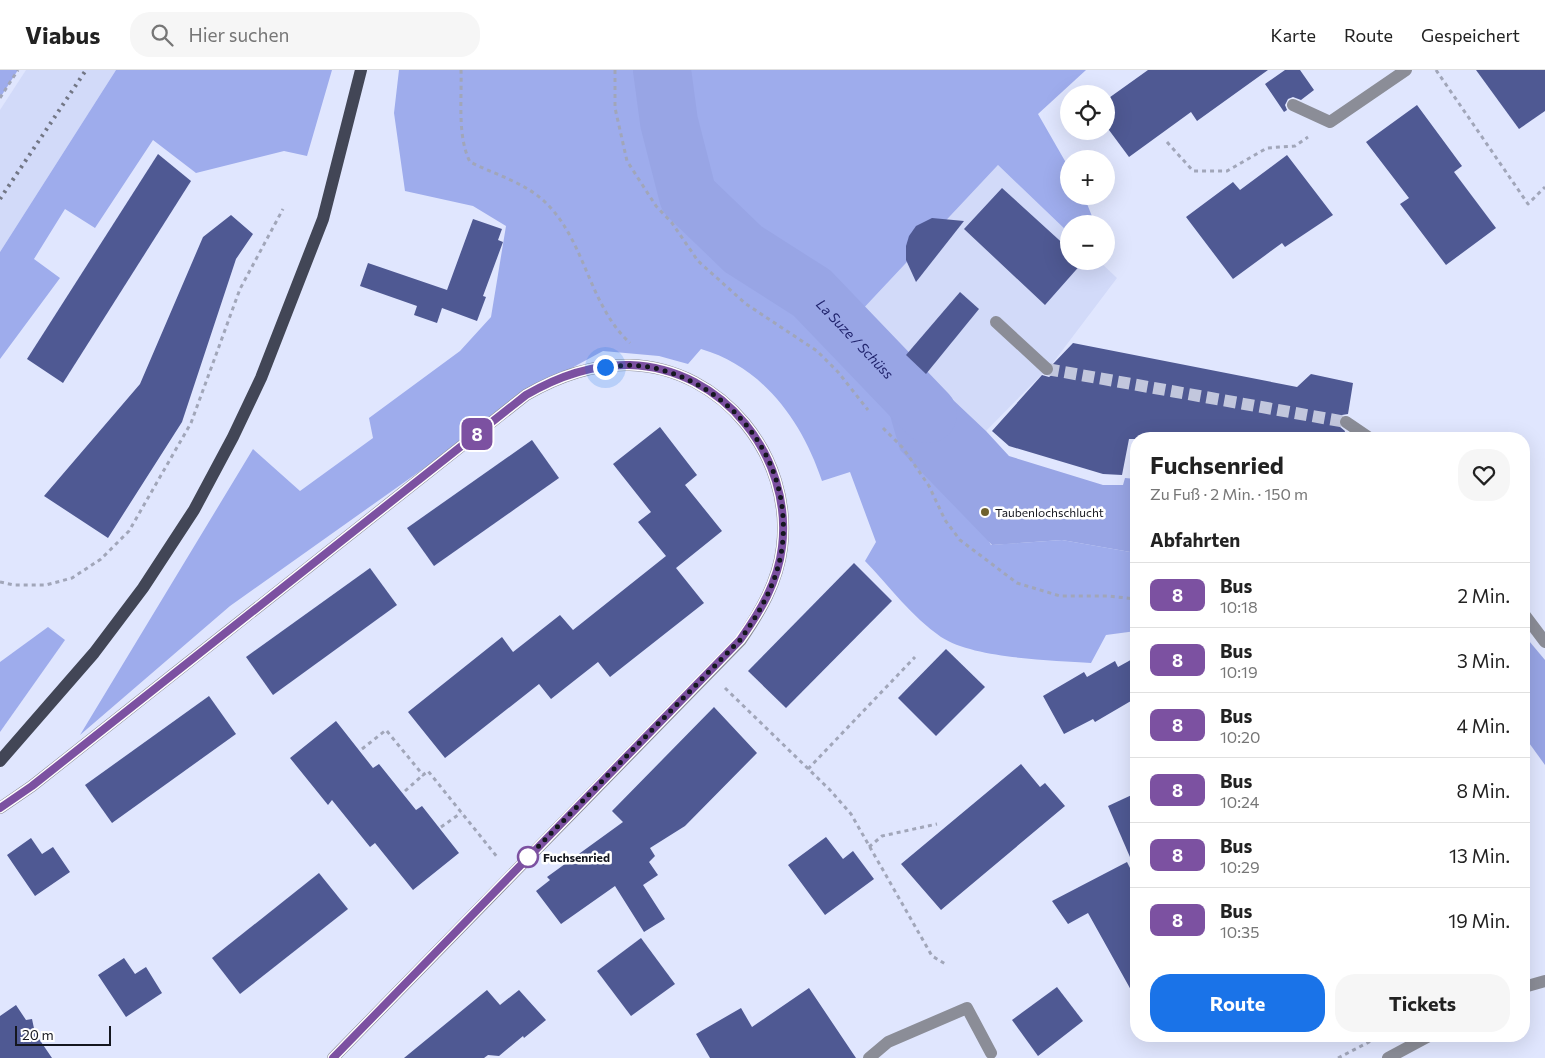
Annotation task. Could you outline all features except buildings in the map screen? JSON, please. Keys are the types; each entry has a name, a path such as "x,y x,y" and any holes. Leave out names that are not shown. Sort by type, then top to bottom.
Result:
{"main road":[{"path":"0,761 94,653 143,588 194,510 233,437 261,378 323,219 361,70"}],"street":[{"path":"1293,105 1330,122 1406,70"},
{"path":"996,322 1047,369"},
{"path":"0,808 32,786 526,395 549,382 582,371 630,365 657,368 697,383 715,394 742,418 764,449 780,492 783,519 782,548 772,585 757,617 740,640 333,1058"},
{"path":"1346,422 1361,432"},
{"path":"1530,622 1545,642"},
{"path":"1530,985 1545,981"},
{"path":"869,1058 888,1042 967,1008 991,1053"},
{"path":"1388,1058 1418,1042"}],"path":[{"path":"0,98 18,70"},
{"path":"461,70 463,138 470,162 531,191 548,205 567,232 609,320 628,341"},
{"path":"615,70 615,108 627,161 656,206 672,223 698,261 746,304 817,351 838,372 868,410"},
{"path":"1436,70 1528,204 1545,188"},
{"path":"1167,142 1193,171 1227,171 1267,148 1295,146 1330,122"},
{"path":"0,582 46,584 72,578 102,559 129,531 191,423 240,289 282,208"},
{"path":"883,428 903,448 929,486 944,520 960,540 1017,584 1060,596 1108,596 1130,598"},
{"path":"808,769 915,657"},
{"path":"708,672 808,769 850,814 932,956 947,965"},
{"path":"362,749 386,730 423,775"},
{"path":"405,791 428,771 511,874"},
{"path":"441,827 461,813"},
{"path":"869,847 882,836 937,824"},
{"path":"1338,1058 1370,1042"}],"shaded area":[{"path":"0,70 18,70 0,98"},
{"path":"26,70 116,70 0,252 0,110"},
{"path":"116,70 332,70 307,156 284,151 196,173 153,140 95,228 65,209 34,259 60,278 0,359 0,252"},
{"path":"399,70 1086,70 1070,85 1060,85 1060,94 1038,114 1060,152 1060,205 1088,205 1091,215 1060,215 1060,224 998,165 860,312 991,545 1062,540 1130,552 1130,632 1106,635 1091,663 993,654 973,650 941,637 911,611 865,561 876,542 850,472 822,481 814,459 791,418 777,399 761,383 723,357 701,349 688,364 659,356 603,351 544,383 230,606 80,735 253,449 300,491 373,438 369,418 460,351 491,317 506,226 473,206 405,191 394,113"},
{"path":"998,165 1060,224 1060,270 1109,270 1117,278 1052,364 986,431 860,312"},
{"path":"860,312 986,431 1009,456 1103,485 1123,485 1125,478 1130,478 1130,552 1062,540 992,545 900,450"},
{"path":"48,627 65,640 0,732 0,662"},
{"path":"1530,642 1545,660 1545,765 1530,744"}],"waterway":[{"name":"La Suze / Schüss","path":"662,70 669,122 688,196 743,249 812,293 928,414"}],"tunnel":[{"path":"1047,369 1346,422"}],"railway":[{"path":"0,199 86,70"}],"bus line":[{"name":"8","path":"0,808 32,786 526,395 549,382 582,371 630,365 657,368 697,383 715,394 742,418 764,449 780,492 783,519 782,548 769,594 757,617 740,640 333,1058"}],"place":[{"name":"Taubenlochschlucht","path":"985,512"},
{"name":"Fuchsenried","path":"528,857"}],"route":[{"path":"528,857 740,640 757,617 769,594 782,548 783,519 780,492 773,469 764,449 742,418 715,394 697,383 680,376 657,368 630,365 605,367"}]}
